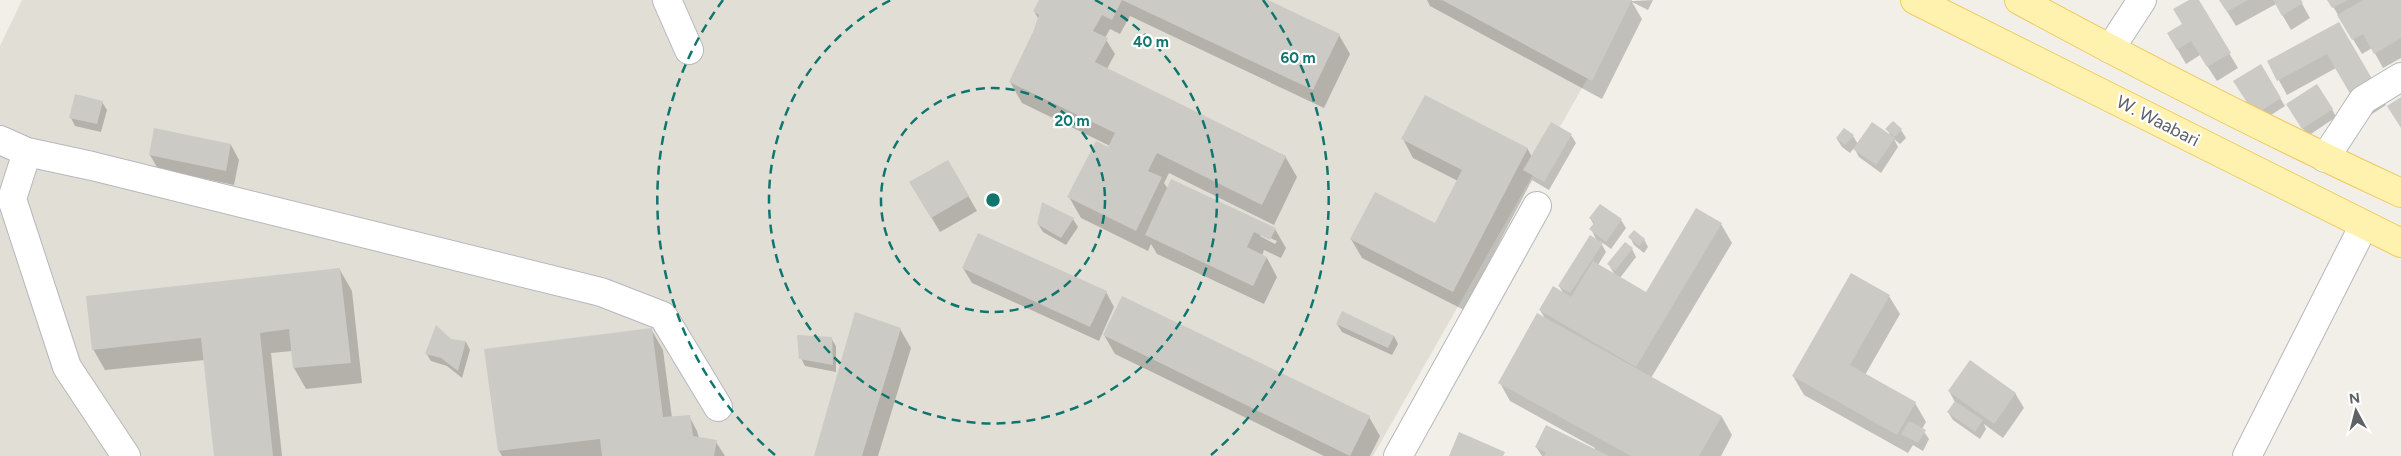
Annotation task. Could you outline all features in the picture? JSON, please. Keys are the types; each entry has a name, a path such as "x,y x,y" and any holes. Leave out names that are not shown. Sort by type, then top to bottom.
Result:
{"main road":[{"name":"W. Waabari","path":"1915,0 2401,243"},
{"path":"2018,0 2324,158 2401,193"}],"street":[{"path":"667,0 689,50"},
{"path":"2110,49 2142,0"},
{"path":"2324,158 2363,100 2401,77"},
{"path":"0,140 26,152 92,166 601,292 663,316 718,407"},
{"path":"26,152 12,199 42,292 67,367 126,456"},
{"path":"1398,456 1537,206"},
{"path":"2247,456 2364,224"}],"shaded area":[{"path":"22,0 1632,0 1373,456 0,456 0,46"}],"building":[{"path":"1039,0 1122,0 1112,20 1102,15 1093,31 1108,38 1095,62 1286,156 1262,205 1157,153 1148,171 1162,177 1136,231 1067,197 1096,141 1108,147 1115,133 1009,82 1033,32 1039,15 1033,11"},
{"path":"1122,0 1268,0 1340,34 1313,90"},
{"path":"1442,0 1632,0 1592,81"},
{"path":"2189,0 2199,0 2231,53 2207,67 2191,41 2177,50 2167,33 2182,24 2173,9"},
{"path":"2219,0 2248,0 2227,12"},
{"path":"2273,0 2301,0 2303,3 2282,16"},
{"path":"2327,0 2348,0 2332,8"},
{"path":"2363,0 2401,0 2401,38 2374,54 2363,34 2352,40 2337,15"},
{"path":"2339,22 2378,89 2356,104 2327,54 2277,81 2267,61"},
{"path":"2261,64 2281,98 2255,115 2233,81"},
{"path":"2317,84 2333,109 2302,129 2286,104"},
{"path":"75,94 103,101 97,124 69,118"},
{"path":"1425,95 1528,148 1453,292 1350,239 1375,192 1435,223 1462,170 1401,139"},
{"path":"2401,97 2401,128 2387,106"},
{"path":"1893,121 1902,129 1895,137 1885,129"},
{"path":"1551,122 1572,134 1544,182 1523,170"},
{"path":"1872,122 1895,138 1876,165 1853,149"},
{"path":"154,128 231,144 226,171 149,155"},
{"path":"1844,128 1854,135 1845,145 1836,138"},
{"path":"948,160 969,196 931,218 909,182"},
{"path":"1171,179 1276,228 1270,240 1254,232 1247,247 1267,257 1253,286 1145,235"},
{"path":"1042,202 1074,218 1061,238 1037,224"},
{"path":"1600,204 1622,219 1606,242 1589,229 1595,222 1589,218"},
{"path":"1696,208 1722,223 1636,367 1539,310 1553,286 1571,297 1593,261 1646,292"},
{"path":"1634,230 1645,239 1639,246 1628,237"},
{"path":"978,233 1107,291 1090,327 962,268"},
{"path":"1590,235 1603,243 1570,293 1558,286"},
{"path":"1625,242 1633,248 1615,271 1607,264"},
{"path":"340,268 351,363 293,368 289,329 260,333 273,456 214,456 201,338 92,350 86,296"},
{"path":"1851,273 1890,295 1850,365 1916,402 1897,435 1792,376"},
{"path":"1122,296 1370,416 1350,456 1103,335"},
{"path":"1342,311 1394,336 1388,348 1336,324"},
{"path":"855,312 901,328 862,456 814,456"},
{"path":"1537,313 1722,416 1699,456 1631,456 1498,383"},
{"path":"436,325 451,339 466,341 458,371 441,358 425,354"},
{"path":"652,328 663,417 690,415 693,436 717,440 714,456 602,456 600,439 498,451 484,349"},
{"path":"797,335 832,337 833,365 799,359"},
{"path":"1970,360 2016,393 1994,424 1948,391"},
{"path":"1955,401 1983,420 1975,432 1947,412"},
{"path":"1909,421 1926,430 1918,443 1901,434"},
{"path":"1546,425 1609,456 1544,456 1546,452 1535,447"},
{"path":"1459,432 1505,452 1503,456 1449,456"}]}
